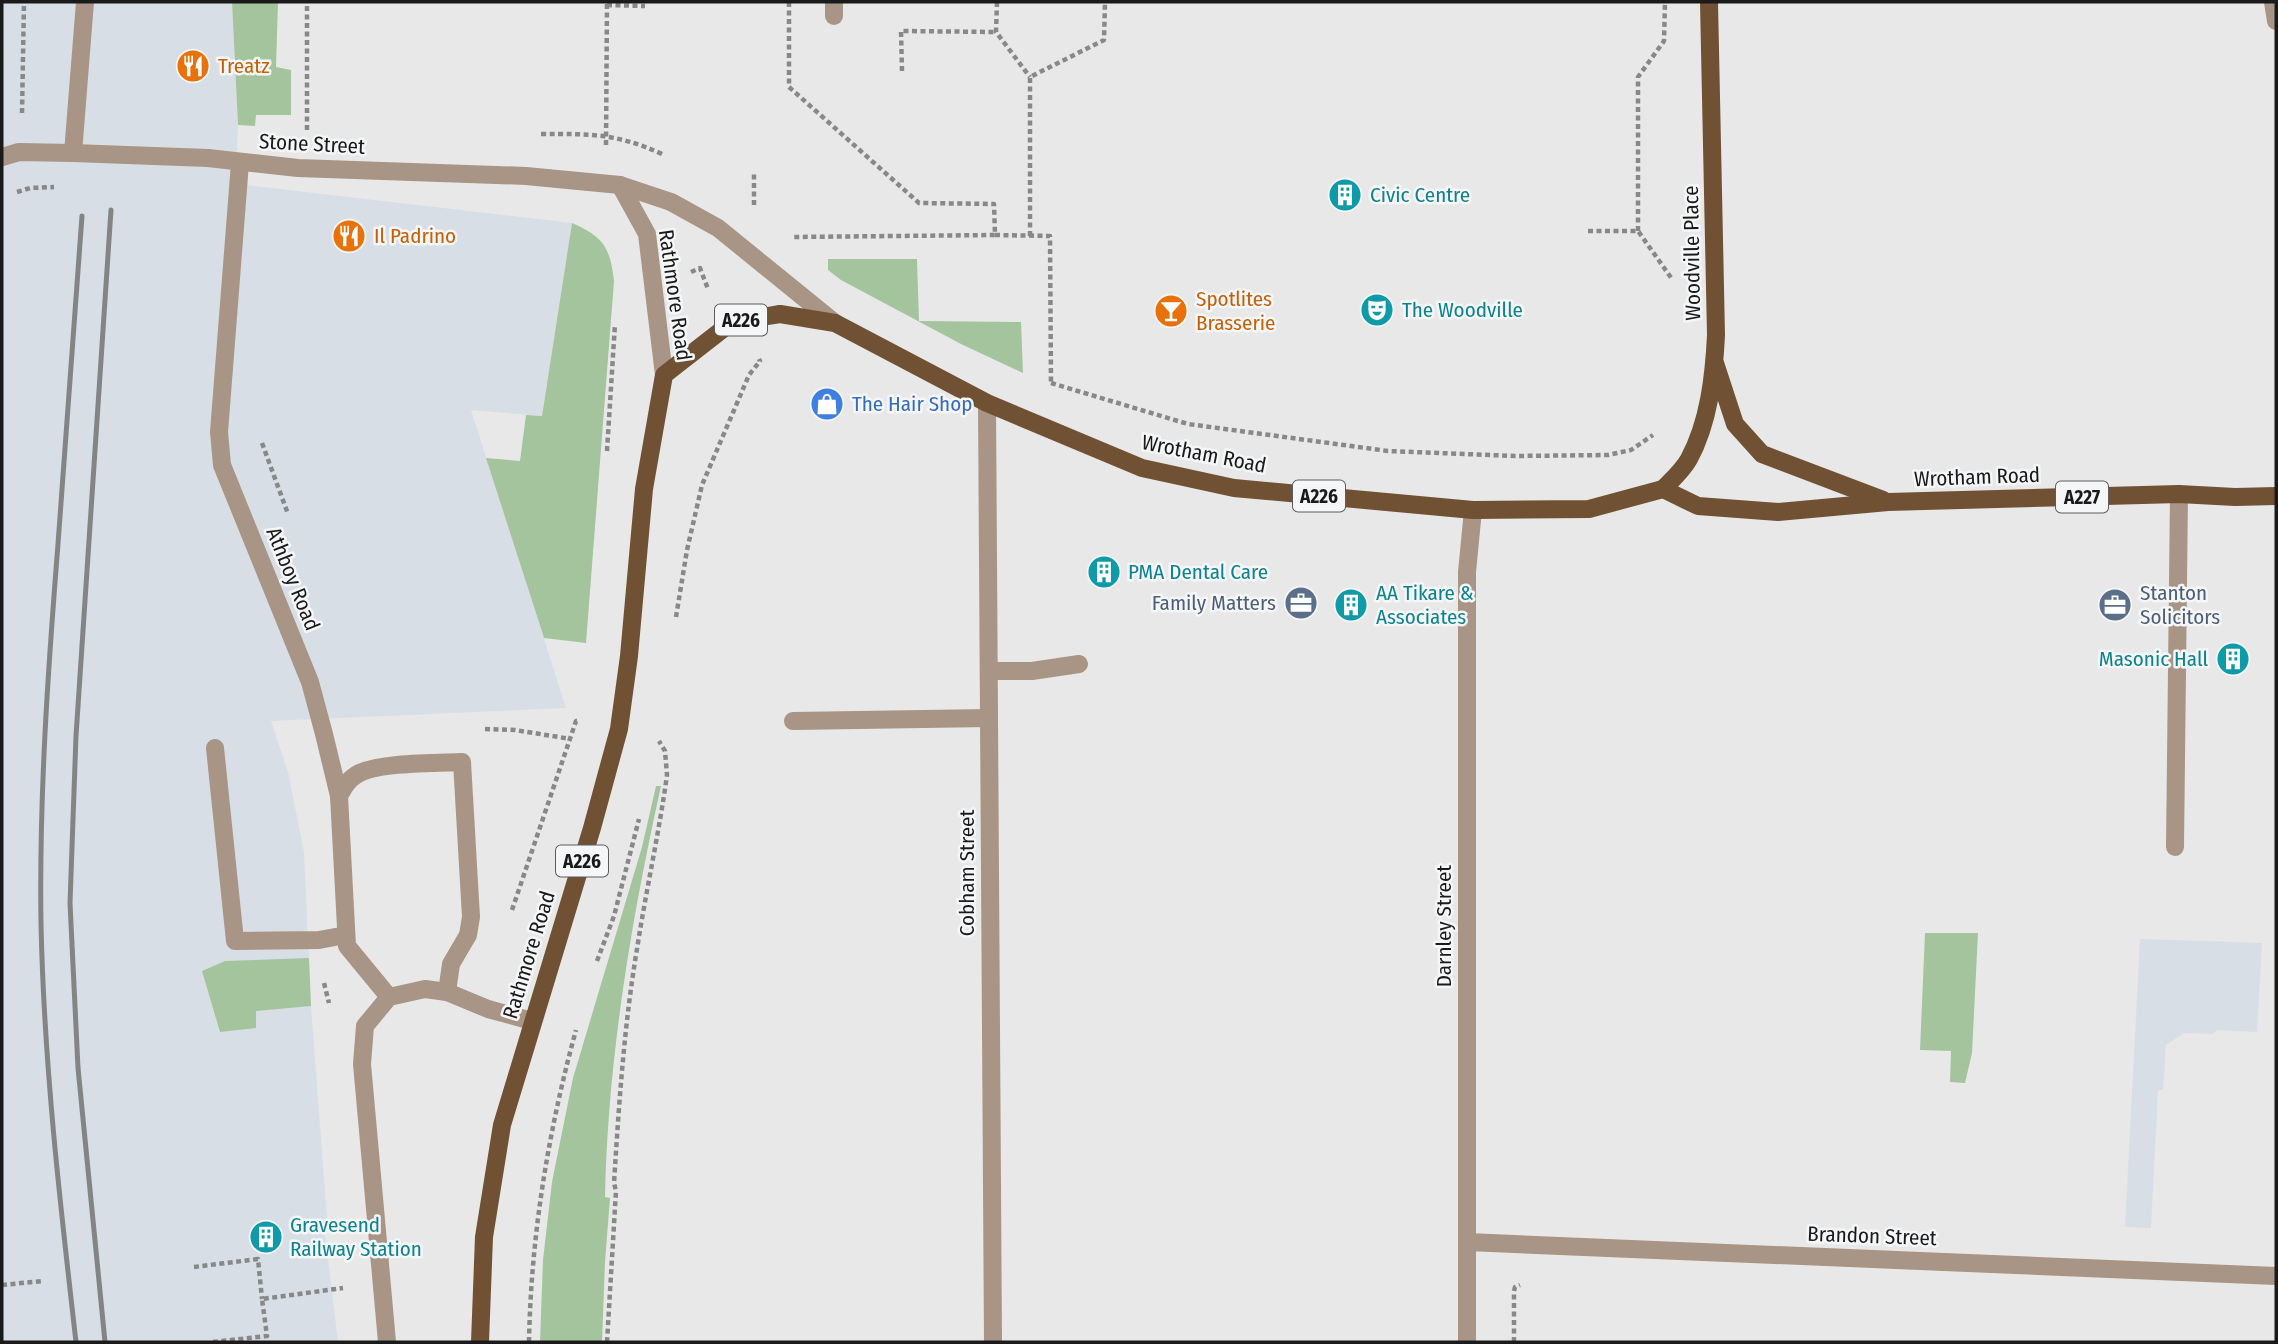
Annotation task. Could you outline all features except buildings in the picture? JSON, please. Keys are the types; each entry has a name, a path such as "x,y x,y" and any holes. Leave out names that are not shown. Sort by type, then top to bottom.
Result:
{"main road":[{"name":"Woodville Place","path":"1663,489 1688,461 1703,426 1715,363 1709,2"},
{"name":"Rathmore Road","path":"480,1342 486,1224 502,1125 592,828 619,729 629,656 644,489 664,375 732,322 779,314 835,323"},
{"name":"Wrotham Road","path":"835,323 987,403 1142,468 1234,488 1473,510 1589,509 1663,489 1698,506 1778,512 1888,502 2179,494 2235,498 2276,496"},
{"name":"Wrotham Road","path":"1715,363 1735,424 1762,454 1888,502"}],"street":[{"path":"73,153 85,2"},
{"path":"2273,2 2276,21"},
{"name":"Stone Street","path":"2,157 19,152 220,158 240,163 298,168 526,176 620,185"},
{"name":"Athboy Road","path":"240,163 219,432 222,465 310,682 339,796 347,946 388,997"},
{"name":"Wrotham Road","path":"620,185 671,202 718,228 835,323"},
{"name":"Rathmore Road","path":"620,185 647,233 664,375"},
{"name":"Cobham Street","path":"987,403 993,1342"},
{"path":"2175,847 2179,494"},
{"name":"Darnley Street","path":"1467,1342 1467,572 1473,510"},
{"path":"989,671 1032,671 1079,664"},
{"path":"793,721 989,718"},
{"path":"215,748 235,942 319,940 346,934"},
{"path":"339,796 347,781 359,773 386,767 462,762 471,917 468,935 452,964 447,992"},
{"path":"387,1342 362,1064 365,1026 388,997 425,989 447,992 488,1009 532,1021"},
{"name":"Brandon Street","path":"1466,1242 2276,1276"}],"path":[{"path":"21,123 24,2"},
{"path":"307,2 307,133"},
{"path":"789,2 789,87 919,203 994,204 995,235"},
{"path":"997,2 996,32 1030,77 1030,236"},
{"path":"1030,77 1104,40 1105,2"},
{"path":"1665,2 1664,41 1638,77 1638,232 1672,277 1673,289"},
{"path":"607,155 607,3 645,6"},
{"path":"902,71 901,31 996,32"},
{"path":"754,171 754,184"},
{"path":"1588,232 1638,232"},
{"path":"793,246 782,237 1050,236 1051,383"},
{"path":"606,465 615,312"},
{"path":"760,361 773,358"},
{"path":"1041,380 1188,424 1388,451 1515,456 1608,455 1631,450 1653,436 1660,426"},
{"path":"260,439 289,515"},
{"path":"508,922 576,720 619,729"},
{"path":"481,729 515,730 570,739"},
{"path":"607,1342 618,1112 625,1033 636,950 667,775"},
{"path":"194,1268 258,1259 267,1336 213,1342"},
{"path":"2,1285 43,1281"},
{"path":"262,1299 344,1288"}],"shaded area":[{"path":"2,2 232,2 238,125 236,184 572,223 542,416 471,410 566,708 271,721 288,772 304,852 311,1006 328,1232 325,1233 338,1342 2,1342"},
{"path":"2140,939 2262,943 2257,1032 2217,1030 2213,1034 2184,1033 2166,1045 2163,1090 2158,1090 2151,1228 2125,1227"}],"green space":[{"path":"232,2 278,2 276,67 291,70 291,115 256,115 255,126 238,125"},
{"path":"572,223 591,233 603,244 610,259 614,281 586,643 544,638 486,458 520,461 526,415 542,416"},
{"path":"828,259 917,259 919,321 1021,322 1023,373 961,344 841,280 828,270"},
{"path":"656,786 661,786 631,939 616,1041 607,1145 605,1197 610,1198 602,1342 540,1342 543,1260 552,1182 573,1078 642,847"},
{"path":"1925,933 1978,933 1972,1053 1965,1083 1950,1082 1951,1051 1920,1050"},
{"path":"309,958 311,1006 256,1011 256,1028 220,1032 202,971 225,961"}],"railway":[{"path":"105,1342 78,1068 70,903 76,736 111,210"},
{"path":"76,1342 49,1081 41,876 48,686 82,216"}],"place":[{"name":"Treatz","path":"193,66"},
{"name":"Civic Centre","path":"1345,195"},
{"name":"Il Padrino","path":"349,236"},
{"name":"The Woodville","path":"1377,310"},
{"name":"Spotlites Brasserie","path":"1171,311"},
{"name":"The Hair Shop","path":"827,404"},
{"name":"PMA Dental Care","path":"1104,572"},
{"name":"Family Matters","path":"1301,603"},
{"name":"AA Tikare & Associates","path":"1351,605"},
{"name":"Stanton Solicitors","path":"2115,605"},
{"name":"Masonic Hall","path":"2233,659"},
{"name":"Gravesend Railway Station","path":"266,1237"}]}
